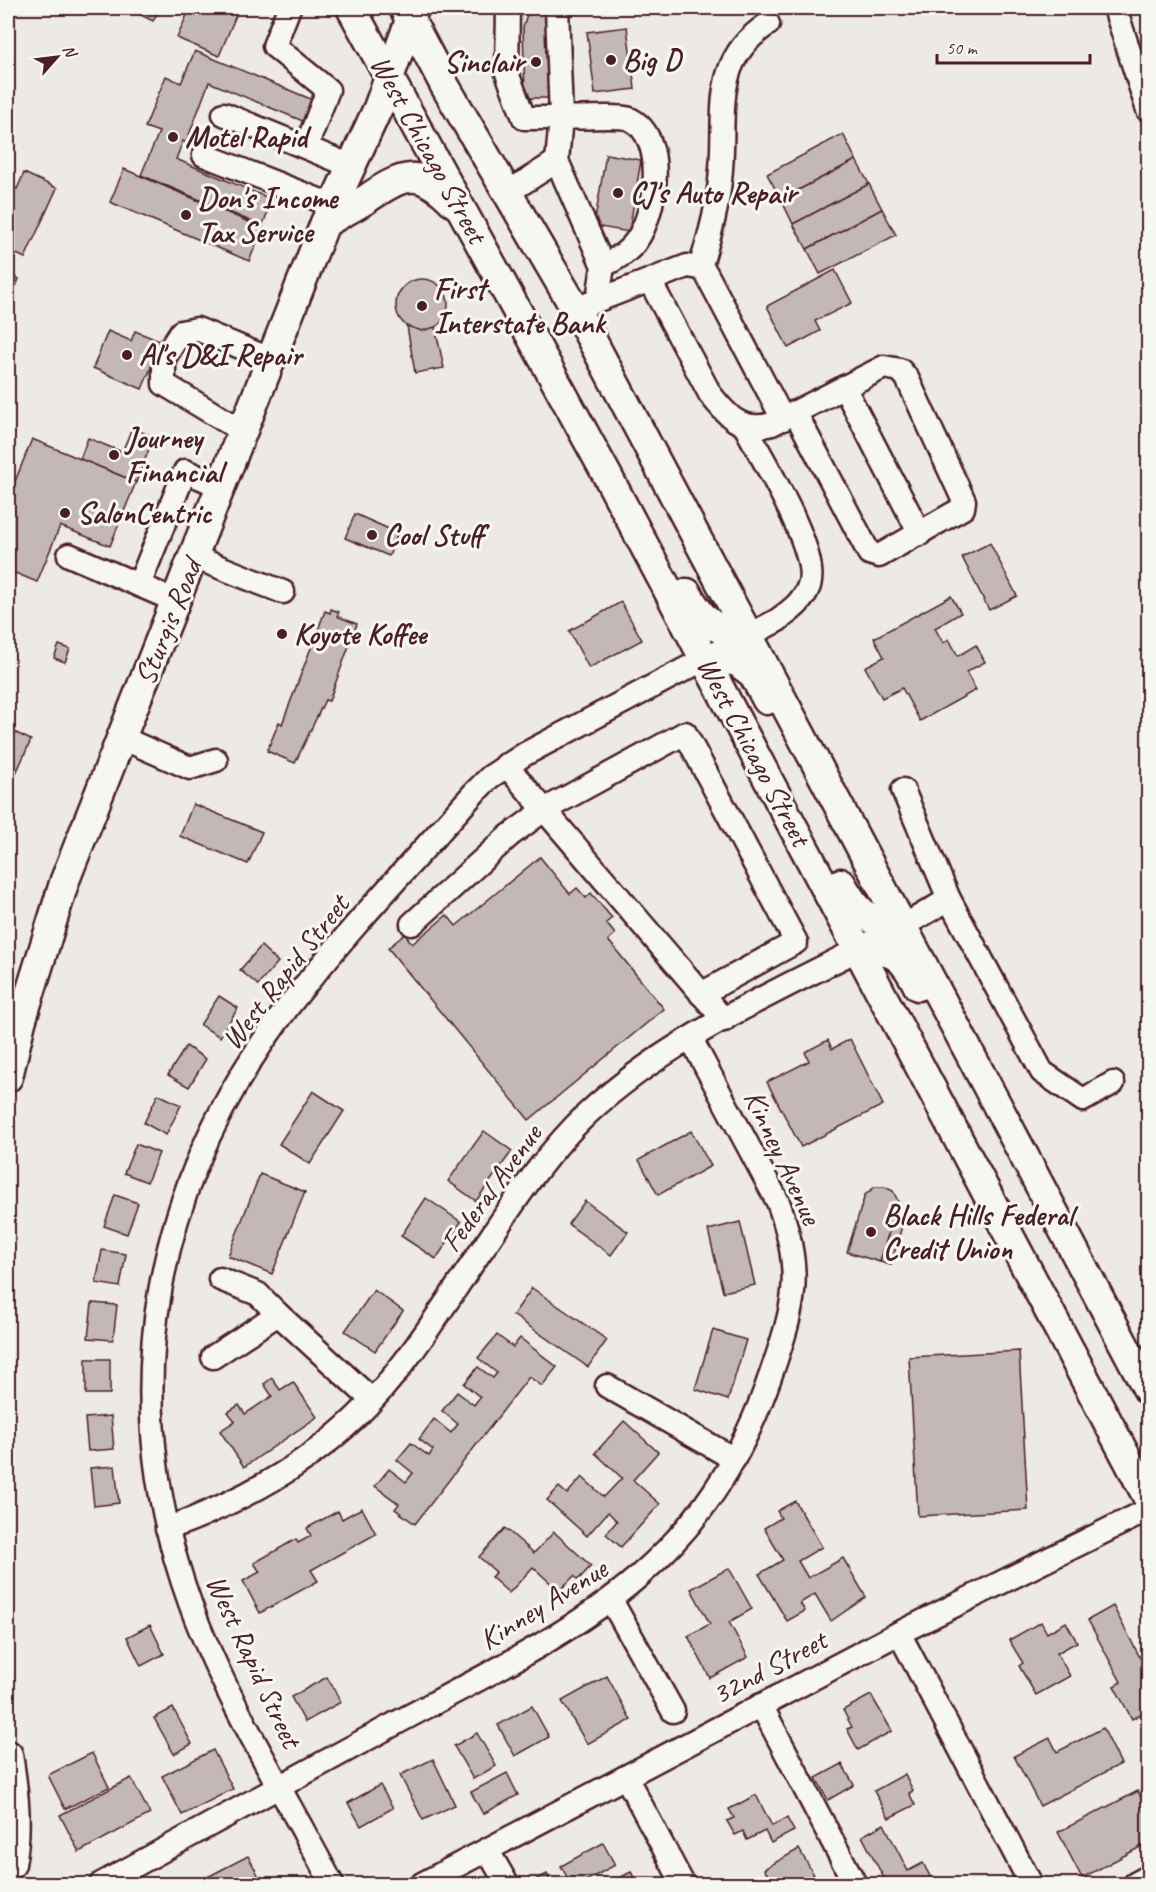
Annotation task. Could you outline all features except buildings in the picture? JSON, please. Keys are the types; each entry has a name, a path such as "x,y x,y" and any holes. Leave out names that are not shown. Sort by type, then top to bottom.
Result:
{"main road":[{"name":"West Chicago Street","path":"351,8 471,221 1149,1498"},
{"name":"West Chicago Street","path":"410,12 507,193 587,305 751,635 1149,1390"},
{"name":"Sturgis Road","path":"8,1077 14,1020 66,880 329,215 378,108 410,12"},
{"path":"329,215 394,180 408,177 435,186 471,221"},
{"path":"607,475 656,537 698,611 708,624 728,633 751,635"},
{"path":"705,660 736,661 753,674 804,770 846,817"},
{"path":"777,795 807,820 858,912 880,924 904,927"},
{"path":"859,950 878,949 896,954 911,971 946,1043 1000,1109"},
{"path":"1051,1313 1108,1384 1149,1464"},
{"path":"8,1755 11,1855"}],"street":[{"path":"289,8 274,46 328,90 306,147"},
{"path":"508,8 507,73 524,118 629,118 643,130 656,155 651,210 636,241 623,254 603,266 587,305"},
{"path":"557,8 561,118 556,161 603,266"},
{"path":"1115,8 1149,110"},
{"path":"700,268 714,223 721,169 723,101 730,67 749,37 768,24"},
{"path":"224,114 351,166"},
{"path":"204,155 329,215"},
{"path":"507,193 556,161"},
{"path":"587,305 650,281 687,267 700,268 706,273 789,416 869,553 879,555 957,514 963,508 964,501 907,378 900,370 884,367 789,416 758,429 745,426 721,408 710,394 650,281"},
{"path":"244,432 164,384 164,358 182,332 197,329 272,360"},
{"path":"844,387 920,534"},
{"name":"West Rapid Street","path":"332,1884 204,1637 167,1529 158,1487 151,1379 159,1289 172,1236 194,1165 235,1088 290,1004 474,793 506,765 751,635 796,606 810,585 811,570 801,536 745,426"},
{"path":"139,585 185,471 222,487"},
{"path":"69,555 176,601"},
{"path":"194,557 283,592"},
{"path":"412,924 509,836 544,810 685,733 796,942 701,994"},
{"path":"122,738 190,768 216,760"},
{"path":"506,765 724,1020"},
{"path":"903,790 950,899 1042,1072 1083,1100 1113,1083"},
{"name":"Federal Avenue","path":"167,1529 215,1509 275,1477 332,1438 372,1400 404,1361 537,1170 561,1140 609,1095 691,1039 724,1020 904,927 950,899"},
{"name":"Kinney Avenue","path":"101,1884 576,1626 647,1570 693,1523 734,1460 765,1393 792,1308 794,1257 788,1230 765,1174 691,1039"},
{"path":"220,1280 258,1294 372,1400"},
{"path":"213,1357 278,1314"},
{"path":"607,1386 734,1460"},
{"name":"32nd Street","path":"422,1884 899,1633 1149,1510"},
{"path":"611,1600 673,1711"},
{"path":"899,1633 1031,1884"},
{"path":"761,1705 855,1884"},
{"path":"626,1777 683,1884"},
{"path":"488,1851 507,1884"},
{"path":"1135,1884 1149,1877"}],"place":[{"name":"Big D","path":"611,60"},
{"name":"Sinclair","path":"536,62"},
{"name":"Motel Rapid","path":"173,137"},
{"name":"CJ's Auto Repair","path":"618,193"},
{"name":"Don's Income Tax Service","path":"186,215"},
{"name":"First Interstate Bank","path":"422,306"},
{"name":"Al's D&I Repair","path":"127,355"},
{"name":"Journey Financial","path":"114,455"},
{"name":"SalonCentric","path":"65,513"},
{"name":"Cool Stuff","path":"372,535"},
{"name":"Koyote Koffee","path":"282,634"},
{"name":"Black Hills Federal Credit Union","path":"871,1232"}]}
